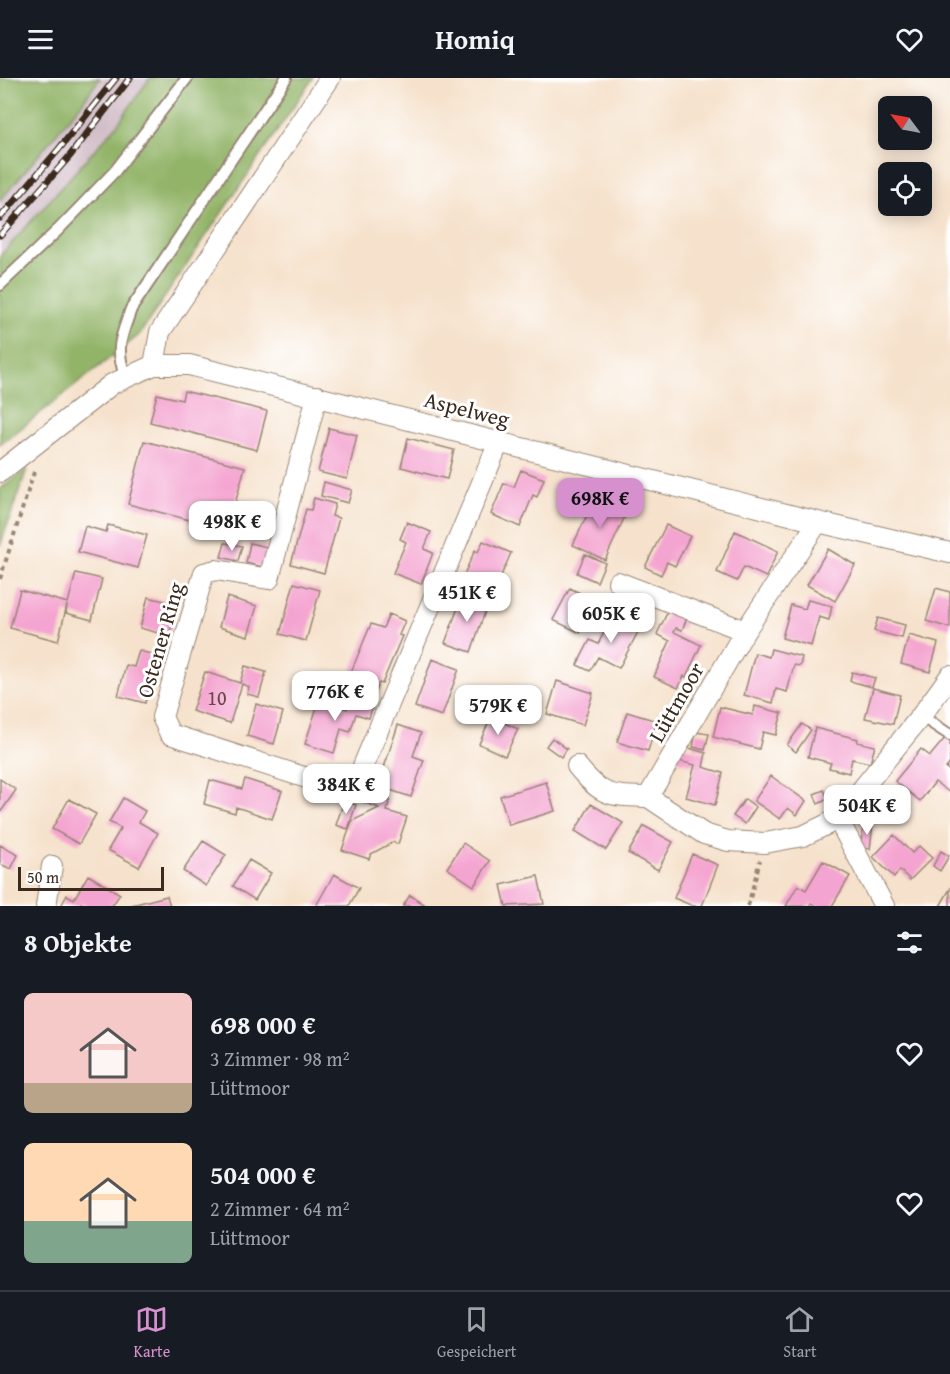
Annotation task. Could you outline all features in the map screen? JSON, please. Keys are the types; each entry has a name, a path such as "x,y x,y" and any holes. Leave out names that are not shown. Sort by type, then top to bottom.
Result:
{"street":[{"path":"154,365 159,332 330,78"},
{"name":"Aspelweg","path":"0,472 125,376 154,365 189,365 950,553"},
{"name":"Ostener Ring","path":"317,396 269,579 216,570 204,573 162,717 170,734 341,789 358,778 500,442"},
{"name":"Lüttmoor","path":"648,797 745,631 818,522"},
{"path":"618,582 745,631"},
{"path":"577,766 591,784 611,796 648,797 704,834 728,841 765,843 803,836 838,819 921,716 950,676"},
{"path":"838,819 884,906"},
{"path":"46,906 52,866"}],"lane":[{"path":"0,285 115,171 187,78"},
{"path":"125,376 118,344 131,309 286,78"},
{"path":"921,716 950,735"}],"path":[{"path":"0,579 45,438"},
{"path":"748,906 765,843"}],"shaded area":[{"path":"100,78 150,78 117,125 0,256 0,201 82,103"}],"green space":[{"path":"0,78 100,78 82,103 0,201"},
{"path":"150,78 313,78 139,335 0,445 0,256 117,125"},
{"path":"27,469 0,546 0,489"}],"building":[{"path":"184,391 267,411 257,450 150,422 157,394 182,400"},
{"path":"329,428 357,435 347,479 318,472"},
{"path":"408,438 454,450 447,479 401,467"},
{"path":"144,441 245,467 228,530 128,504"},
{"path":"521,470 544,479 537,497 533,495 520,527 491,514 504,483 514,487"},
{"path":"324,482 352,490 348,503 321,496"},
{"path":"314,498 335,504 332,516 339,518 324,573 291,564 306,509 311,510"},
{"path":"595,498 627,512 605,560 573,545"},
{"path":"407,522 431,532 424,549 433,553 421,584 393,573 406,542 400,539"},
{"path":"108,525 147,535 138,568 78,552 85,526 106,532"},
{"path":"666,525 690,536 675,566 667,562 661,575 645,567"},
{"path":"735,531 778,551 766,577 744,567 737,581 717,572"},
{"path":"483,541 511,553 493,594 461,581 475,550 478,552"},
{"path":"225,543 242,546 238,561 221,557"},
{"path":"250,543 267,547 263,567 246,563"},
{"path":"828,549 855,565 835,601 807,585"},
{"path":"585,554 605,563 597,582 577,573"},
{"path":"76,573 102,579 92,620 66,613 67,605 58,641 10,628 20,590 68,603"},
{"path":"294,583 320,590 306,641 280,634"},
{"path":"570,588 597,602 580,633 553,620"},
{"path":"936,588 950,592 950,628 926,621"},
{"path":"463,594 488,603 471,652 445,643"},
{"path":"148,597 177,604 169,636 140,628"},
{"path":"227,597 257,606 248,636 219,627"},
{"path":"808,600 832,606 829,620 819,617 811,646 782,638 791,605 805,609"},
{"path":"669,609 687,618 682,630 676,628 674,632 701,645 686,677 684,676 678,688 654,677 670,641 657,634"},
{"path":"389,614 405,621 399,635 402,636 382,684 379,683 373,697 357,691 363,677 351,672 371,624 383,628"},
{"path":"613,615 640,628 619,668 598,657 590,671 577,665 590,640 598,644"},
{"path":"878,618 905,625 902,638 874,631"},
{"path":"909,635 938,643 930,672 901,664"},
{"path":"771,649 802,657 800,666 794,665 787,692 776,689 773,703 744,695 755,653 769,657"},
{"path":"139,651 163,657 159,673 153,671 145,703 118,696 126,665 134,667"},
{"path":"432,659 459,669 442,716 415,707"},
{"path":"245,666 266,672 259,697 247,694 249,687 242,684 230,723 192,711 205,672 240,683"},
{"path":"852,672 875,678 872,687 850,681"},
{"path":"557,681 593,693 583,725 547,714"},
{"path":"873,688 900,695 893,724 865,718"},
{"path":"351,696 374,703 369,718 356,714 350,732 341,729 334,753 305,744 319,701 347,709"},
{"path":"256,704 283,712 274,744 247,736"},
{"path":"755,706 782,713 776,735 763,732 759,749 713,737 720,707 753,715"},
{"path":"627,712 657,721 648,751 617,742"},
{"path":"491,717 518,729 505,756 479,744"},
{"path":"802,724 811,730 796,752 787,745"},
{"path":"398,725 421,733 413,756 424,760 411,797 378,786"},
{"path":"815,728 858,739 857,742 875,746 870,763 852,759 849,773 829,768 831,763 808,757"},
{"path":"696,732 709,734 705,750 693,747"},
{"path":"552,738 567,749 561,757 546,746"},
{"path":"945,738 950,742 950,763 946,768 950,771 950,790 949,792 935,782 920,801 895,781 921,749 930,756"},
{"path":"682,746 706,753 703,767 723,773 715,805 686,797 695,765 678,761"},
{"path":"771,776 806,801 797,815 788,808 780,819 754,801"},
{"path":"0,779 16,790 0,813"},
{"path":"245,779 282,791 272,819 236,807 235,813 204,804 210,780 242,789"},
{"path":"546,782 555,811 509,825 500,796"},
{"path":"824,790 828,799 818,804 814,794"},
{"path":"367,791 390,799 387,811 407,817 398,844 393,842 371,854 369,859 342,850 352,821 379,808 363,802"},
{"path":"123,798 145,811 139,822 158,833 139,867 108,850 121,828 109,822"},
{"path":"69,799 96,814 79,844 52,829"},
{"path":"745,799 756,807 745,824 733,816"},
{"path":"344,801 356,805 348,829 336,825"},
{"path":"591,804 623,823 606,850 575,831"},
{"path":"864,823 873,824 870,849 860,847"},
{"path":"644,826 673,842 658,870 628,853"},
{"path":"894,835 912,853 919,846 932,858 910,880 900,870 894,877 873,857"},
{"path":"203,841 226,855 206,886 183,871"},
{"path":"463,843 490,861 474,886 447,868"},
{"path":"0,845 18,855 11,869 0,864"},
{"path":"941,851 949,856 940,871 933,866"},
{"path":"692,854 718,865 702,906 693,906 674,898"},
{"path":"249,860 271,873 255,900 233,886"},
{"path":"823,861 850,876 832,906 816,906 811,903 810,906 786,906 798,885 806,890"},
{"path":"334,874 359,888 349,906 316,906"},
{"path":"88,875 120,894 112,906 86,906 81,903 80,906 61,906 67,895 74,899"},
{"path":"538,876 544,904 506,906 501,885"},
{"path":"950,889 950,906 940,906"},
{"path":"410,895 427,906 403,906"},
{"path":"167,896 170,906 132,905"}],"railway":[{"path":"0,218 116,78"},
{"path":"0,235 69,157 130,78"}]}
